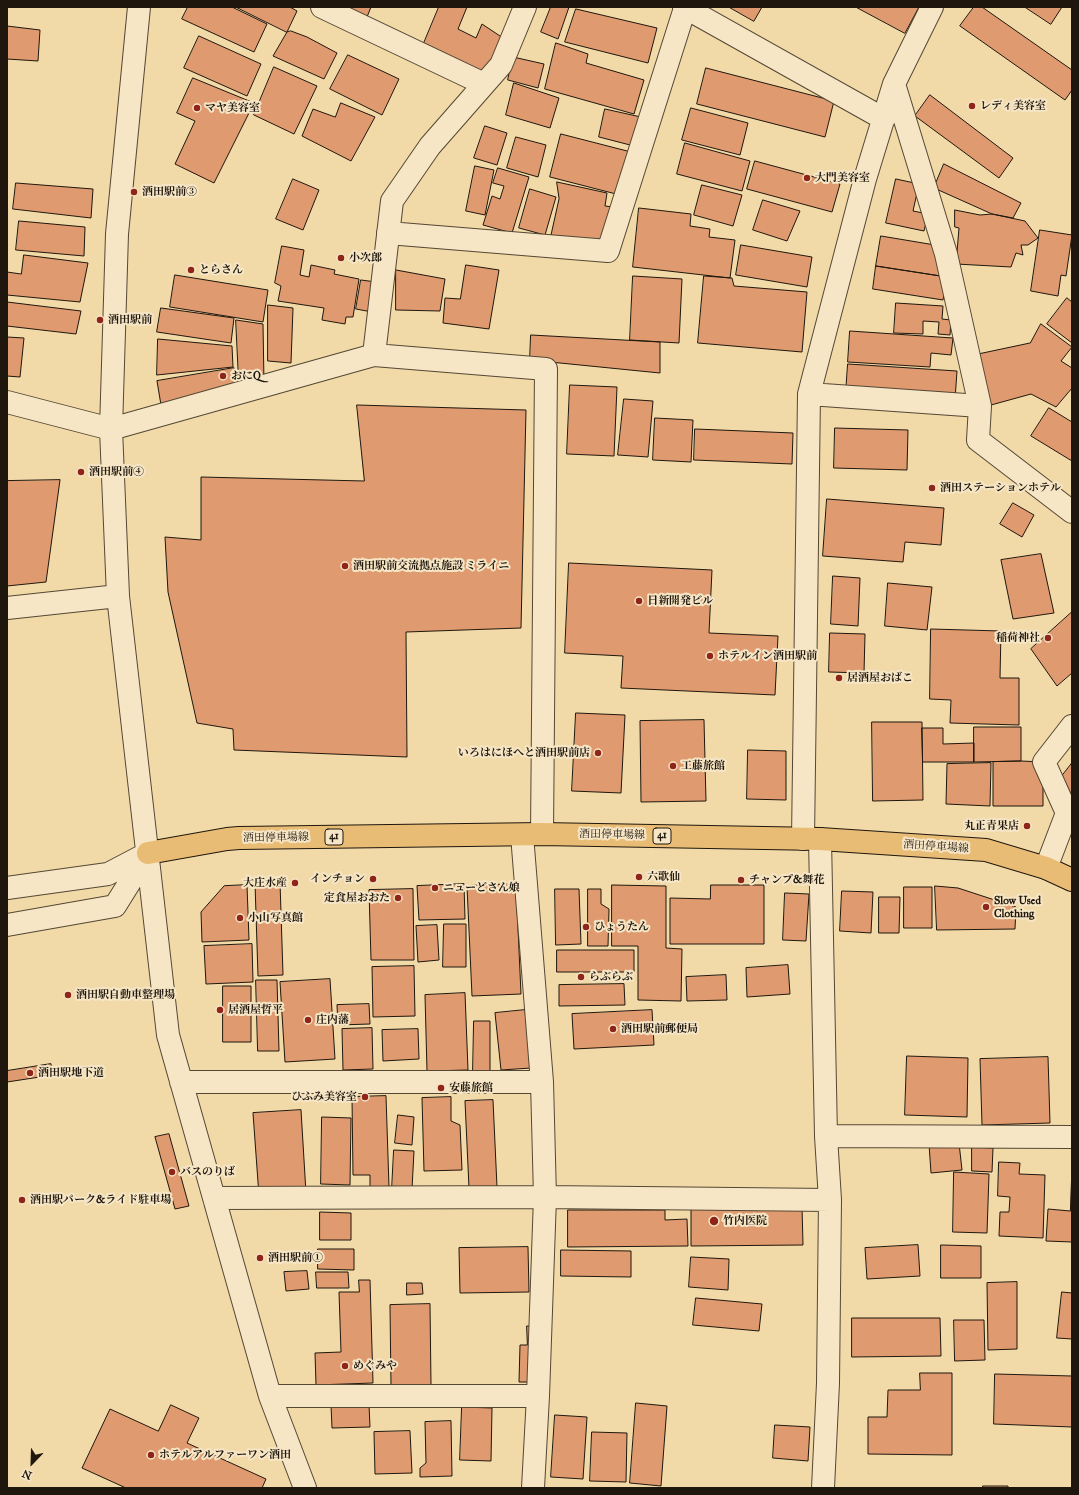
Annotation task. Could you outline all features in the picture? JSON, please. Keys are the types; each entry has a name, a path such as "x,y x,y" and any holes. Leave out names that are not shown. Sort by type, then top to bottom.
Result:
{"main road":[{"name":"酒田停車場線","path":"148,853 240,838 532,835 811,839 986,850 1046,868 1072,880"}],"street":[{"path":"139,7 117,234 111,428 118,596 168,1035 270,1396 305,1488"},
{"path":"322,7 484,84"},
{"path":"374,354 392,201 430,146 501,65 525,7"},
{"path":"388,233 608,250 684,7 884,119"},
{"path":"823,1488 828,1384 830,1200 811,839 809,394 865,179 894,84 932,7"},
{"path":"894,84 946,254 980,406 978,440 1072,512"},
{"path":"7,402 111,428 374,354 546,369 532,835 546,1197 533,1488"},
{"path":"809,394 980,406"},
{"path":"7,608 118,596"},
{"path":"1046,868 1067,814 1044,762 1072,726"},
{"path":"7,888 108,874 148,853"},
{"path":"7,924 115,906 148,853"},
{"path":"181,1082 542,1082"},
{"path":"826,1136 1072,1137"},
{"path":"214,1198 546,1197 830,1200"},
{"path":"270,1396 538,1396"}],"building":[{"path":"188,7 232,7 267,24 254,52 182,19"},
{"path":"236,7 290,7 297,11 287,32"},
{"path":"345,7 371,7 367,17"},
{"path":"439,7 467,7 458,29 476,38 482,24 503,38 484,72 424,43"},
{"path":"551,7 569,7 558,39 541,32"},
{"path":"729,7 762,7 754,21"},
{"path":"856,7 919,7 905,33"},
{"path":"974,7 982,7 1072,70 1072,90 1065,100 960,26"},
{"path":"1025,7 1062,7 1051,24"},
{"path":"576,9 657,28 648,63 565,42"},
{"path":"7,26 40,30 38,61 7,59"},
{"path":"291,31 307,37 337,53 324,79 273,56 287,32"},
{"path":"199,36 261,64 247,96 184,68"},
{"path":"556,43 588,54 586,63 644,80 634,114 545,89"},
{"path":"348,55 399,79 382,115 330,89"},
{"path":"513,57 544,64 538,88 508,80"},
{"path":"274,67 317,86 294,134 254,115"},
{"path":"706,68 834,101 825,137 697,104"},
{"path":"193,78 254,103 214,183 175,164 195,121 177,113"},
{"path":"514,83 559,98 550,128 506,115"},
{"path":"930,95 1013,158 999,178 915,116"},
{"path":"341,103 375,117 351,161 302,136 313,109 335,117"},
{"path":"691,108 748,123 740,155 682,140"},
{"path":"605,109 641,117 634,146 599,137"},
{"path":"485,126 507,133 497,165 474,158"},
{"path":"561,134 631,152 620,195 550,177"},
{"path":"516,137 546,145 538,177 507,168"},
{"path":"685,143 750,161 742,191 677,174"},
{"path":"755,161 840,184 832,212 747,189"},
{"path":"944,164 1021,203 1013,218 992,214 934,188"},
{"path":"475,166 494,170 485,215 466,211"},
{"path":"498,168 529,177 512,233 483,225 492,196 500,199 504,186 493,183"},
{"path":"293,179 319,190 303,230 276,219"},
{"path":"896,179 919,184 913,211 928,214 924,231 886,223"},
{"path":"557,182 607,193 605,206 613,207 604,248 551,235 559,199"},
{"path":"16,183 93,189 91,218 13,209"},
{"path":"702,185 742,195 733,226 694,215"},
{"path":"530,189 556,197 545,235 519,228"},
{"path":"763,200 800,211 787,241 753,230"},
{"path":"639,208 691,214 690,226 710,229 709,237 735,240 730,278 633,267"},
{"path":"955,210 980,215 992,214 1025,221 1038,238 1028,245 1021,245 1023,255 1016,253 1011,267 956,264 959,228 955,227"},
{"path":"19,221 85,227 84,256 16,250"},
{"path":"1040,230 1072,235 1066,276 1061,275 1058,296 1031,291"},
{"path":"881,236 935,245 947,277 876,266"},
{"path":"741,245 812,257 807,287 736,275"},
{"path":"282,246 304,250 300,275 309,277 311,265 335,270 334,274 359,279 353,317 346,317 345,324 322,320 324,308 278,301 281,286 275,283"},
{"path":"24,255 88,263 80,302 7,295 7,272 21,274"},
{"path":"466,265 499,270 489,329 443,323 445,298 460,299"},
{"path":"876,266 947,277 943,300 873,289"},
{"path":"396,270 445,279 440,311 396,310"},
{"path":"175,275 268,290 263,322 170,307"},
{"path":"633,276 682,279 679,343 630,340"},
{"path":"704,276 732,278 734,286 807,292 802,352 698,343"},
{"path":"361,280 376,282 372,312 356,309"},
{"path":"1067,298 1072,302 1072,343 1047,324"},
{"path":"7,302 81,311 76,334 7,326"},
{"path":"896,303 943,306 942,319 951,320 950,335 938,334 939,322 923,321 923,334 894,333"},
{"path":"268,305 293,308 291,363 268,361"},
{"path":"161,308 234,318 231,343 157,332"},
{"path":"236,320 263,324 264,383 239,381"},
{"path":"1041,324 1072,347 1061,361 1072,368 1072,388 1056,407 1031,394 991,405 978,354 1030,343"},
{"path":"850,331 953,338 951,355 931,353 930,367 848,362"},
{"path":"531,335 660,342 660,373 530,360"},
{"path":"7,337 24,338 20,377 7,376"},
{"path":"158,339 232,346 233,367 157,375"},
{"path":"848,364 957,371 955,400 846,392"},
{"path":"234,368 238,391 161,405 157,381"},
{"path":"570,385 617,387 614,456 567,454"},
{"path":"624,399 653,401 648,457 618,455"},
{"name":"酒田駅前交流拠点施設 ミライニ","path":"357,405 526,410 521,628 406,632 407,757 234,750 233,729 197,723 168,592 165,537 201,540 201,477 364,481"},
{"path":"1049,408 1072,422 1072,461 1031,436"},
{"path":"655,418 693,420 691,462 653,460"},
{"path":"835,428 908,430 907,470 834,468"},
{"path":"695,429 793,433 792,464 694,460"},
{"path":"60,480 46,582 7,586 7,481"},
{"path":"827,499 944,508 941,545 905,542 903,562 823,556"},
{"path":"1013,503 1034,515 1022,537 1000,524"},
{"path":"1041,554 1054,613 1013,619 1001,560"},
{"name":"日新開発ビル","path":"569,563 712,570 709,633 778,636 775,695 621,688 623,656 565,653"},
{"path":"833,576 860,578 858,626 831,624"},
{"path":"888,583 932,587 927,630 885,626"},
{"path":"1072,612 1072,673 1057,686 1031,649"},
{"path":"931,629 1001,631 1000,678 1019,678 1019,725 950,723 951,700 930,699"},
{"path":"830,633 865,634 864,673 829,672"},
{"name":"いろはにほへと酒田駅前店","path":"576,713 625,715 621,793 572,791"},
{"path":"704,720 706,801 641,802 640,721"},
{"path":"872,722 922,722 923,800 873,801"},
{"path":"974,727 1021,727 1021,761 974,762"},
{"path":"922,728 943,728 943,744 974,743 974,762 923,762"},
{"path":"748,750 786,751 786,800 747,799"},
{"path":"993,762 1043,762 1043,806 993,806"},
{"path":"991,763 990,806 946,804 947,764"},
{"path":"1072,763 1072,796 1062,776"},
{"path":"280,882 283,975 258,976 255,883"},
{"path":"464,884 465,919 419,920 417,886"},
{"path":"516,884 521,994 472,996 467,886"},
{"path":"247,885 249,940 202,942 201,912 224,886"},
{"path":"612,885 666,886 666,948 682,949 681,1001 638,1000 638,946 612,946"},
{"path":"711,885 764,885 764,944 670,944 670,898 710,899"},
{"path":"935,886 958,888 1016,907 1015,929 937,930"},
{"path":"904,887 932,887 932,928 904,928"},
{"path":"413,889 414,960 371,960 369,890"},
{"path":"555,889 579,889 581,944 556,945"},
{"path":"588,889 601,889 601,904 609,909 608,946 588,946"},
{"path":"842,891 873,892 871,933 840,931"},
{"path":"785,893 809,894 806,941 783,940"},
{"path":"879,897 900,897 899,933 879,933"},
{"path":"444,924 466,924 466,967 443,967"},
{"path":"437,925 439,960 418,962 416,926"},
{"path":"252,944 253,982 206,984 204,946"},
{"path":"557,950 634,950 634,972 557,972"},
{"path":"788,965 790,994 747,997 746,968"},
{"path":"414,966 415,1016 373,1017 372,967"},
{"path":"726,975 727,1000 687,1001 686,977"},
{"name":"庄内藩","path":"330,979 335,1059 285,1062 280,982"},
{"path":"256,980 277,980 279,1051 258,1051"},
{"path":"624,984 625,1005 559,1006 559,985"},
{"path":"223,986 251,986 251,1042 223,1042"},
{"path":"465,993 468,1070 427,1071 425,995"},
{"path":"369,1004 370,1024 338,1025 337,1005"},
{"path":"525,1010 531,1068 501,1070 495,1013"},
{"path":"652,1010 654,1045 574,1049 572,1014"},
{"path":"474,1021 490,1021 490,1071 473,1071"},
{"path":"372,1028 373,1069 343,1070 342,1029"},
{"path":"418,1029 419,1059 383,1061 382,1030"},
{"path":"907,1056 968,1058 967,1117 905,1115"},
{"path":"1048,1057 1050,1123 982,1125 980,1059"},
{"name":"酒田駅地下道","path":"51,1064 53,1075 7,1082 7,1071"},
{"path":"386,1096 389,1187 370,1187 370,1175 353,1175 352,1097"},
{"path":"451,1097 451,1121 460,1125 462,1170 424,1171 422,1098"},
{"path":"493,1100 497,1187 469,1188 465,1101"},
{"path":"301,1110 306,1193 259,1196 253,1113"},
{"path":"398,1115 414,1117 412,1145 395,1143"},
{"path":"322,1117 351,1118 350,1185 321,1184"},
{"name":"バスのりば","path":"169,1134 189,1206 175,1209 155,1137"},
{"path":"959,1143 962,1170 931,1173 929,1144"},
{"path":"972,1147 993,1148 992,1172 972,1171"},
{"path":"394,1150 414,1151 412,1189 392,1189"},
{"path":"999,1162 1020,1163 1019,1174 1045,1175 1043,1238 999,1236 1000,1212 1009,1212 1010,1197 998,1196"},
{"path":"1072,1167 1072,1242 1046,1241 1048,1209 1070,1211"},
{"path":"954,1172 989,1174 987,1233 953,1232"},
{"path":"802,1206 803,1245 691,1246 691,1207"},
{"path":"568,1210 665,1210 665,1220 687,1219 688,1246 568,1247"},
{"path":"320,1212 351,1213 351,1240 320,1240"},
{"path":"918,1245 920,1276 867,1279 865,1248"},
{"path":"941,1245 981,1246 981,1278 941,1278"},
{"path":"528,1247 529,1292 460,1293 459,1248"},
{"path":"318,1249 354,1249 354,1270 318,1269"},
{"path":"561,1250 631,1251 631,1277 561,1276"},
{"path":"691,1257 729,1259 728,1290 689,1287"},
{"path":"307,1271 309,1289 286,1291 284,1272"},
{"path":"316,1272 348,1272 349,1288 317,1288"},
{"path":"359,1280 370,1280 373,1383 316,1385 315,1353 341,1352 339,1292 359,1292"},
{"path":"1017,1282 1017,1349 988,1350 987,1283"},
{"path":"407,1283 422,1283 423,1294 407,1295"},
{"path":"1062,1292 1072,1293 1072,1339 1057,1338"},
{"path":"696,1298 762,1304 759,1331 693,1325"},
{"path":"430,1304 431,1385 391,1386 390,1305"},
{"path":"852,1318 940,1318 941,1356 852,1357"},
{"path":"954,1320 984,1320 985,1360 955,1361"},
{"path":"527,1326 538,1327 536,1382 519,1382 520,1345 527,1345"},
{"path":"920,1373 952,1373 952,1455 868,1454 868,1417 887,1417 888,1390 920,1390"},
{"path":"995,1374 1072,1376 1072,1427 994,1424"},
{"path":"636,1403 667,1406 661,1486 630,1483"},
{"path":"369,1404 370,1427 332,1428 331,1405"},
{"name":"ホテルアルファーワン酒田","path":"171,1405 199,1418 187,1443 266,1479 262,1488 126,1488 82,1468 110,1409 158,1431"},
{"path":"462,1407 492,1408 491,1461 460,1460"},
{"path":"555,1415 587,1417 583,1479 551,1477"},
{"path":"451,1421 452,1476 420,1477 420,1468 426,1463 425,1422"},
{"path":"775,1425 810,1427 808,1461 773,1458"},
{"path":"410,1431 412,1473 375,1474 374,1432"},
{"path":"592,1432 627,1433 626,1482 590,1481"},
{"path":"983,1486 1008,1486 1008,1488 983,1488"}],"place":[{"name":"レディ美容室","path":"972,106"},
{"name":"マヤ美容室","path":"197,108"},
{"name":"大門美容室","path":"807,178"},
{"name":"酒田駅前③","path":"134,192"},
{"name":"小次郎","path":"341,258"},
{"name":"とらさん","path":"191,270"},
{"name":"酒田駅前","path":"100,320"},
{"name":"おにQ","path":"223,376"},
{"name":"酒田駅前④","path":"81,472"},
{"name":"酒田ステーションホテル","path":"932,488"},
{"name":"酒田駅前交流拠点施設 ミライニ","path":"345,566"},
{"name":"日新開発ビル","path":"639,601"},
{"name":"稲荷神社","path":"1048,638"},
{"name":"ホテルイン酒田駅前","path":"710,656"},
{"name":"居酒屋おばこ","path":"839,678"},
{"name":"いろはにほへと酒田駅前店","path":"598,753"},
{"name":"工藤旅館","path":"673,766"},
{"name":"丸正青果店","path":"1027,826"},
{"name":"六歌仙","path":"639,877"},
{"name":"インチョン","path":"373,879"},
{"name":"チャンプ&舞花","path":"741,880"},
{"name":"大庄水産","path":"295,883"},
{"name":"ニューどさん娘","path":"435,888"},
{"name":"定食屋おおた","path":"398,898"},
{"name":"Slow Used Clothing","path":"986,907"},
{"name":"小山写真館","path":"240,918"},
{"name":"ひょうたん","path":"586,927"},
{"name":"らぶらぶ","path":"581,977"},
{"name":"酒田駅自動車整理場","path":"68,995"},
{"name":"居酒屋哲平","path":"220,1010"},
{"name":"庄内藩","path":"308,1020"},
{"name":"酒田駅前郵便局","path":"613,1029"},
{"name":"酒田駅地下道","path":"30,1073"},
{"name":"安藤旅館","path":"441,1088"},
{"name":"ひふみ美容室","path":"365,1097"},
{"name":"バスのりば","path":"172,1172"},
{"name":"酒田駅パーク&ライド駐車場","path":"22,1200"},
{"name":"竹内医院","path":"714,1221"},
{"name":"酒田駅前①","path":"260,1258"},
{"name":"めぐみや","path":"345,1366"},
{"name":"ホテルアルファーワン酒田","path":"151,1455"}]}
